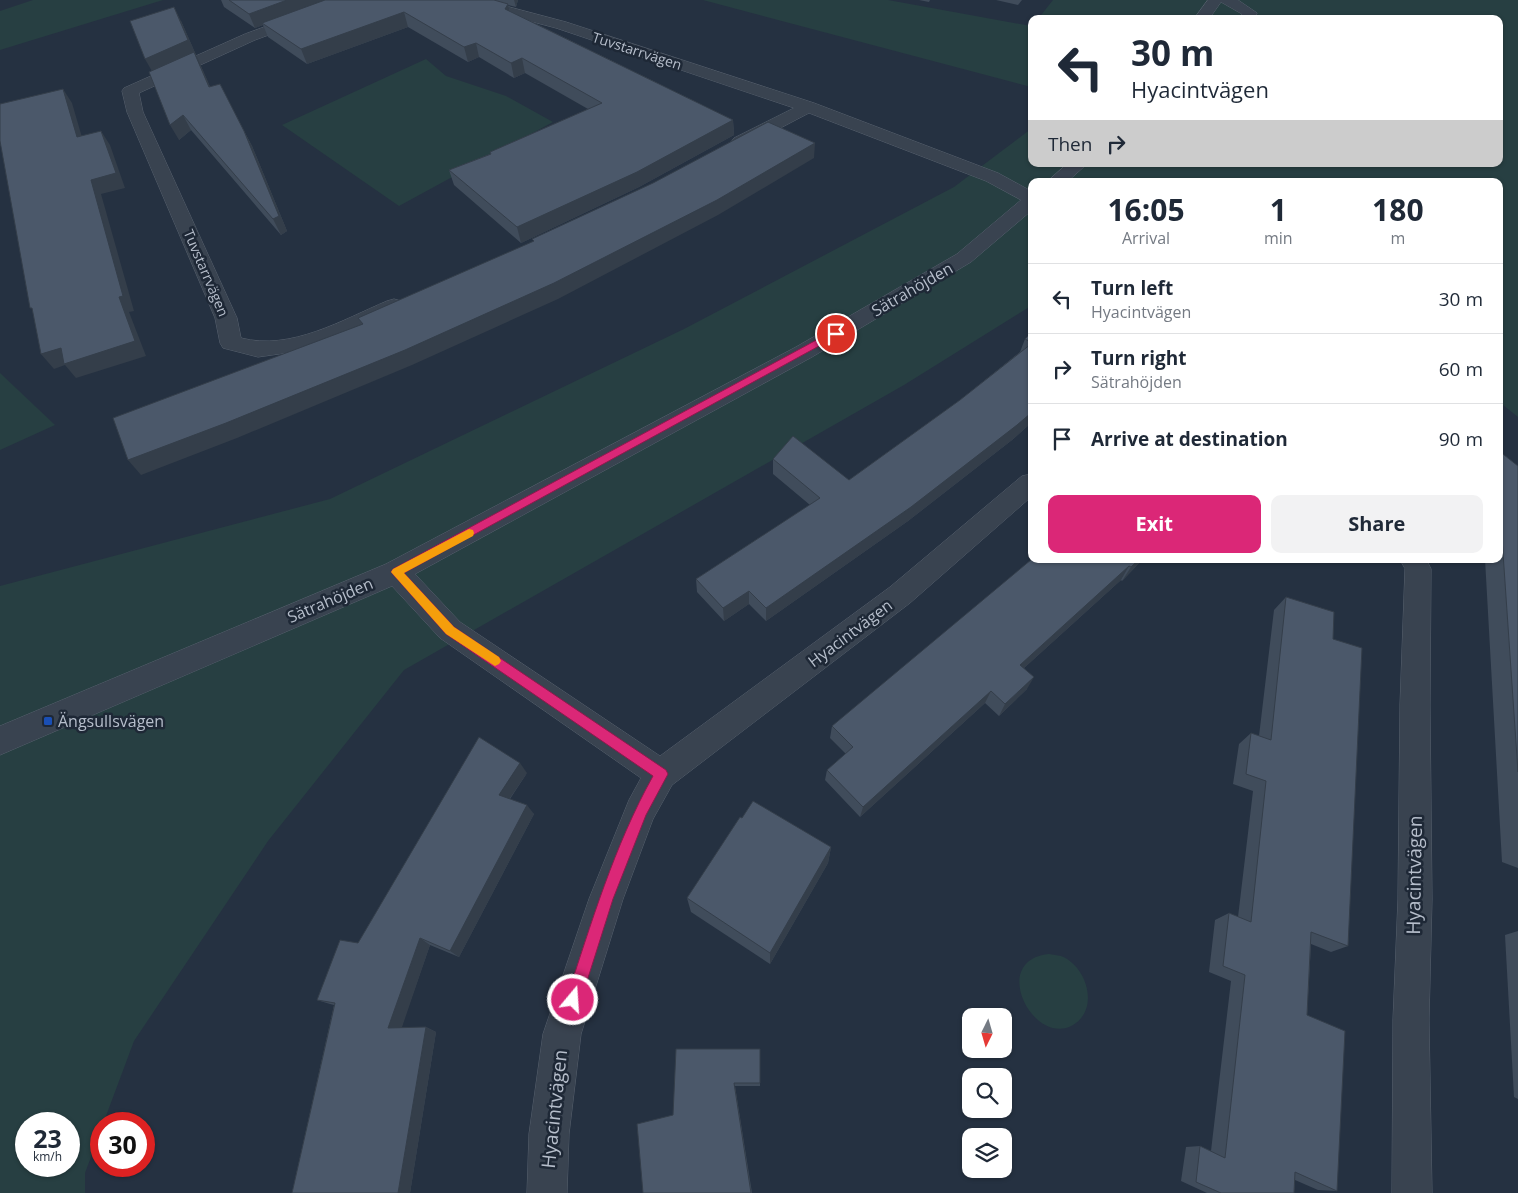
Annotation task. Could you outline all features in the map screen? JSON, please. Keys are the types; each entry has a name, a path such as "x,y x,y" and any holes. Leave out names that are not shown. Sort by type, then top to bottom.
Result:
{"street":[{"name":"Tuvstarrvägen","path":"351,0 250,37 130,91 135,112 226,318 231,343 258,350 307,344 414,298"},
{"name":"Tuvstarrvägen","path":"466,0 561,25 808,107 992,177 1028,198"},
{"path":"1204,15 1215,0"},
{"path":"1227,0 1250,13 1249,15"},
{"path":"725,150 808,107"},
{"path":"1061,178 1074,167"},
{"name":"Sätrahöjden","path":"0,741 396,572 804,352 964,258 1028,203"},
{"name":"Hyacintvägen","path":"547,1193 549,1134 562,1034 606,899 640,811 661,774 900,595 1028,486"},
{"name":"Hyacintvägen","path":"1412,1193 1411,1020 1415,899 1415,705 1418,569 1415,563"},
{"path":"396,572 450,630 661,774"}],"green space":[{"path":"33,0 163,0 0,50 0,11"},
{"path":"703,0 888,0 1028,25 1028,86"},
{"path":"1053,0 1518,0 1518,417 1503,405 1503,178 1028,178 1028,308 904,385 404,670 268,841 134,1041 107,1112 90,1112 90,1160 85,1173 85,1193 0,1193 0,586 330,499 684,329 954,187 1028,131 1028,167 1503,167 1503,15 1041,15"},
{"path":"426,59 446,76 506,96 553,122 399,206 282,125"},
{"path":"0,373 55,425 0,450"},
{"path":"1049,954 1061,956 1070,961 1078,969 1087,988 1088,999 1086,1009 1081,1018 1073,1025 1058,1029 1044,1024 1032,1014 1024,1000 1020,985 1022,971 1031,960"}],"building":[{"path":"229,0 287,0 249,14"},
{"path":"325,0 494,0 508,4 505,9 733,120 637,172 517,227 449,170 491,154 490,152 602,103 522,58 511,63 476,43 464,47 404,12 301,49 262,23"},
{"path":"174,7 188,40 145,59 130,21"},
{"path":"194,52 209,87 220,84 244,131 279,216 273,219 183,115 170,125 149,72"},
{"path":"63,89 77,137 101,131 116,173 91,180 123,296 119,297 135,341 64,364 61,348 41,354 32,308 30,308 0,141 0,104"},
{"path":"768,122 815,143 717,200 554,283 405,350 226,423 128,460 113,418 363,324 358,318 534,241 532,239 653,183"},
{"path":"1028,346 1028,416 911,507 766,608 749,591 723,608 696,579 820,498 773,459 793,436 849,480 960,400"},
{"path":"1503,454 1518,466 1518,772 1503,553"},
{"path":"1028,562 1135,563 1131,567 1129,566 1020,665 1034,677 1005,704 991,691 863,807 827,770 853,747 832,726"},
{"path":"1286,597 1334,612 1333,639 1362,648 1348,946 1311,932 1307,1015 1345,1031 1337,1191 1295,1172 1294,1193 1221,1193 1196,1182 1200,1146 1225,1158 1245,975 1223,966 1229,913 1251,922 1266,781 1246,774 1251,733 1271,740"},
{"path":"479,737 520,763 499,795 527,805 450,951 420,938 388,1028 426,1027 398,1193 292,1193 335,1003 317,1000 340,940 358,943"},
{"path":"753,801 831,847 770,953 687,898 740,817 742,818"},
{"path":"676,1049 760,1049 760,1083 734,1083 751,1193 643,1193 637,1124 673,1115"}],"slow traffic":[{"path":"469,533 396,572 450,630 495,661"}],"place":[{"name":"Ängsullsvägen","path":"48,721"}],"route":[{"path":"573,1000 606,899 640,811 661,774 450,630 396,572 836,334"}]}
